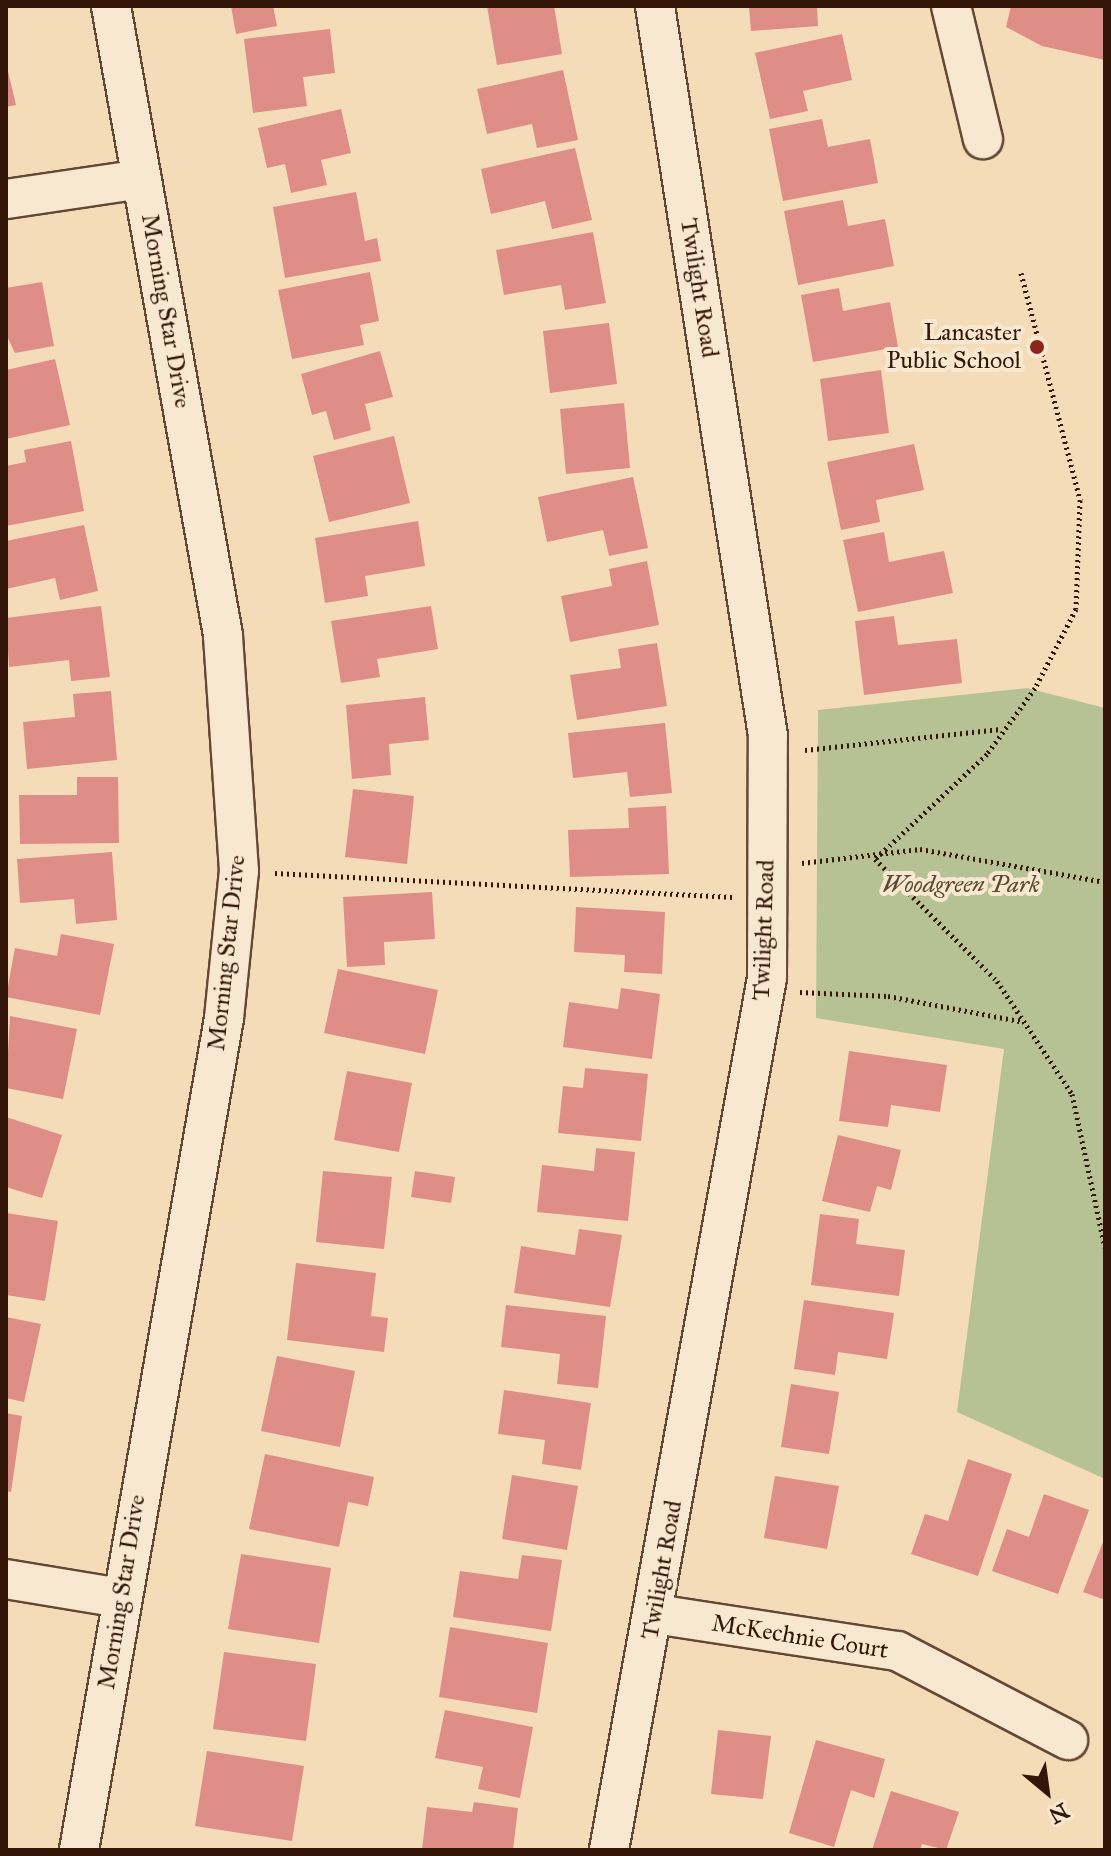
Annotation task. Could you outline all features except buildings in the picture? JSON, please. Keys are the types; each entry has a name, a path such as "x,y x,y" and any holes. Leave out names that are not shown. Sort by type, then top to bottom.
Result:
{"street":[{"name":"Morning Star Drive","path":"79,1850 224,1018 239,871 223,635 111,6"},
{"name":"Twilight Road","path":"609,1850 655,1614 765,991 768,755 655,6"},
{"path":"951,6 983,139"},
{"path":"6,199 142,179"},
{"path":"6,1579 121,1598"},
{"name":"McKechnie Court","path":"655,1614 897,1651 1068,1740"}],"path":[{"path":"875,859 987,754 1002,729 1035,688 1076,609 1080,500 1021,273"},
{"path":"768,755 1002,729"},
{"path":"239,871 766,882 920,849 1105,882"},
{"path":"875,859 997,981 1072,1094 1105,1248"},
{"path":"765,991 888,996 1025,1023"}],"green space":[{"name":"Woodgreen Park","path":"1027,688 1105,708 1105,1479 957,1412 1004,1049 816,1018 818,710"}],"place":[{"name":"Lancaster Public School","path":"1037,347"}]}
